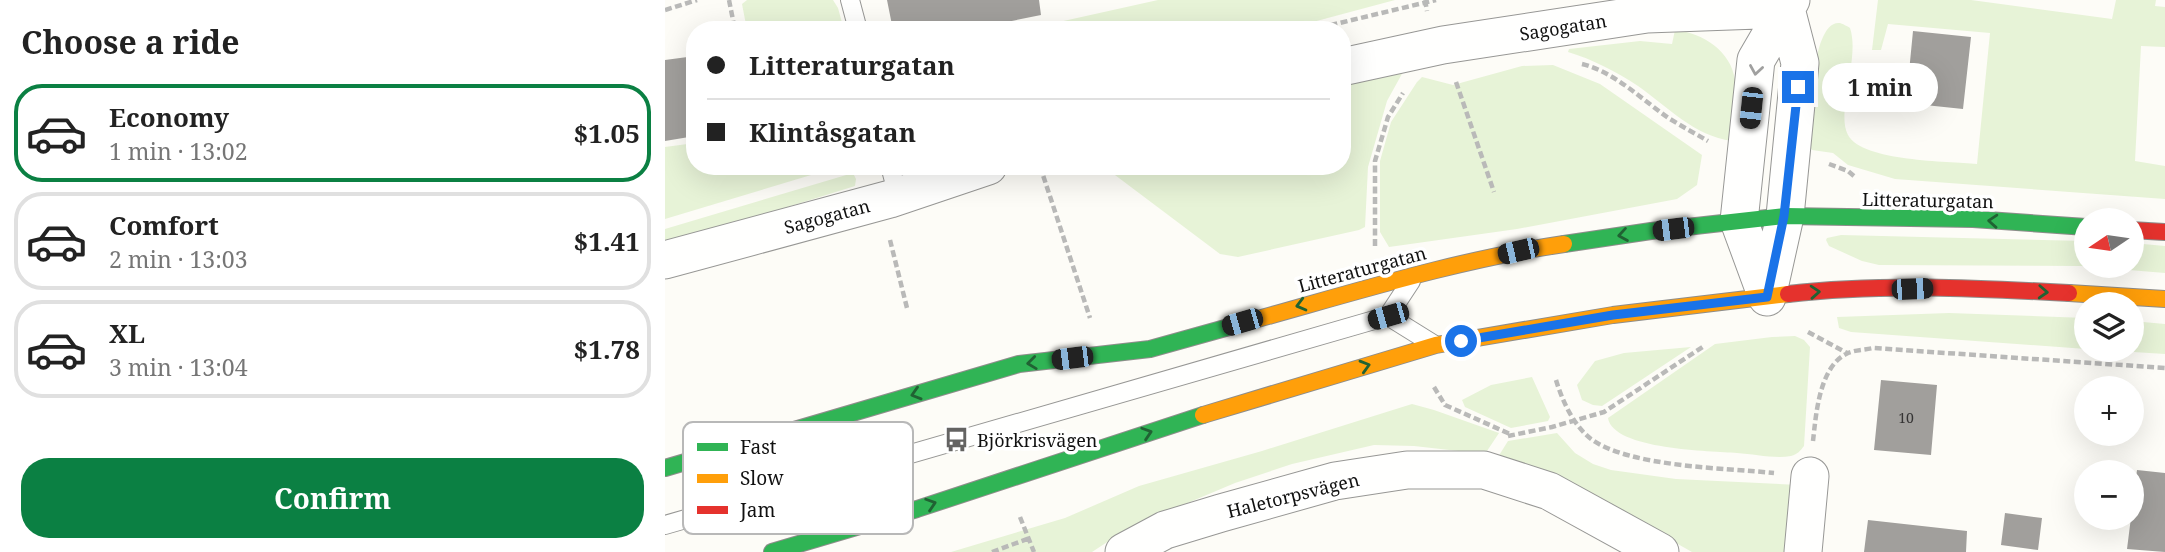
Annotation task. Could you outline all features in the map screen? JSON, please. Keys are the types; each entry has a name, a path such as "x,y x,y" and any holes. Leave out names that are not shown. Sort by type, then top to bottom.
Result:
{"street":[{"name":"Sagogatan","path":"1351,65 1646,7 1788,5"},
{"path":"1767,297 1784,216 1800,63 1788,5"},
{"path":"1767,297 1739,221 1756,60 1788,5"},
{"name":"Sagogatan","path":"665,260 889,188 948,175"},
{"name":"Litteraturgatan","path":"823,422 1019,365 1150,349 1415,275 1518,251 1784,216 1973,219 2074,226"},
{"path":"2144,231 2165,232"},
{"path":"913,510 1221,409 1436,345 1613,315 1815,291 1961,287 2165,299"},
{"name":"Litteraturgatan","path":"665,468 683,463"},
{"name":"Haletorpsvägen","path":"1124,552 1165,530 1335,481 1407,470 1484,470 1536,487 1582,508 1660,552"},
{"path":"1803,552 1810,476"},
{"path":"772,552 833,534"}],"lane":[{"path":"850,0 856,21"},
{"path":"913,453 1388,316 1415,275"},
{"path":"1388,316 1436,345"},
{"path":"665,525 683,520"}],"path":[{"path":"665,10 698,0"},
{"path":"729,0 733,21"},
{"path":"1346,21 1436,0"},
{"path":"1425,1 1429,19 1443,45 1494,192"},
{"path":"1375,248 1375,161 1388,117 1405,90"},
{"path":"1043,175 1090,314 1090,323"},
{"path":"889,188 908,308"},
{"path":"1798,329 1847,353"},
{"path":"1445,380 1432,384 1445,405 1511,434 1552,427 1604,412 1703,346 1710,338"},
{"path":"1556,380 1562,400 1590,438 1619,454 1660,462 1810,476 1817,409 1823,385 1836,361 1847,353 1873,348 2165,368"},
{"path":"1007,523 1033,515"},
{"path":"1021,519 1034,552"},
{"path":"992,552 1030,538"}],"green space":[{"path":"747,0 833,0 842,21 745,21 742,4"},
{"path":"1158,0 1395,0 1317,21 1064,21"},
{"path":"1878,0 1971,0 2112,19 2116,0 2156,0 2155,6 2165,7 2165,47 2141,46 2135,161 2165,166 2165,199 1895,179 1848,165 1833,153 1812,150 1809,145 1810,117 1817,55 1830,26 1840,23 1850,28 1852,42 1845,111 1848,135 1857,144 1888,155 1977,164 1990,33 1888,24 1881,50 1872,50"},
{"path":"1675,30 1705,39 1728,60 1736,87 1732,141 1693,127 1622,76 1568,52 1569,49 1640,41 1672,44"},
{"path":"1553,65 1600,84 1702,155 1697,185 1677,199 1517,229 1389,247 1380,232 1380,161 1391,122 1417,82 1422,77 1453,85 1522,66"},
{"path":"1403,72 1387,101 1368,167 1365,227 1359,230 1238,257 1220,254 1115,175 1351,175 1351,81"},
{"path":"686,144 686,175 811,175 665,219 665,147"},
{"path":"846,175 854,175 856,179 855,186 665,245 665,229"},
{"path":"1841,235 2074,241 2074,266 1879,265 1862,261 1829,246 1827,238"},
{"path":"2144,244 2165,246 2165,273 2144,271"},
{"path":"1949,313 2074,318 2074,348 1851,332 1839,328 1837,317"},
{"path":"2144,322 2165,324 2165,354 2144,353"},
{"path":"1795,336 1810,347 1804,446 1793,455 1771,457 1644,443 1614,429 1608,418 1715,344"},
{"path":"1691,347 1602,406 1582,400 1577,385 1595,361 1624,353"},
{"path":"1532,377 1550,417 1548,421 1511,428 1465,407 1462,400 1491,385"},
{"path":"1412,404 1499,433 1485,454 1414,446 1374,445 1292,464 1235,483 1152,518 1121,533 1092,552 951,552 1065,518 1139,486"},
{"path":"1557,433 1575,453 1593,464 1611,470 1676,479 1799,485 1791,552 1692,552 1564,480 1527,464 1498,457 1508,441"}],"building":[{"path":"887,0 1039,0 1041,15 1011,21 891,21"},
{"path":"1913,31 1971,37 1963,109 1906,103"},
{"path":"686,57 686,138 665,141 665,60"},
{"path":"1881,380 1937,385 1931,455 1874,450"},
{"path":"2144,471 2165,473 2165,552 2127,549 2129,530 2144,530"},
{"path":"2005,513 2042,518 2038,550 2001,545"},
{"path":"1868,520 1967,531 1966,552 1864,552"}],"traffic: fast":[{"path":"1564,244 1785,216 1973,219 2074,226"},
{"path":"822,422 1019,364 1150,349 1247,322"},
{"path":"913,510 1203,415"},
{"path":"665,468 683,463"},
{"path":"772,552 833,534"}],"traffic: slow":[{"path":"1247,322 1444,268 1564,244"},
{"path":"2069,293 2165,299"},
{"path":"1203,415 1436,345 1613,315 1788,294"}],"traffic: jam":[{"path":"2144,231 2165,232"},
{"path":"1788,294 1858,288 1964,288 2069,293"}],"place":[{"name":"Björkrisvägen","path":"957,440"}],"route":[{"path":"1461,341 1613,315 1767,297 1784,216 1798,87"}]}
